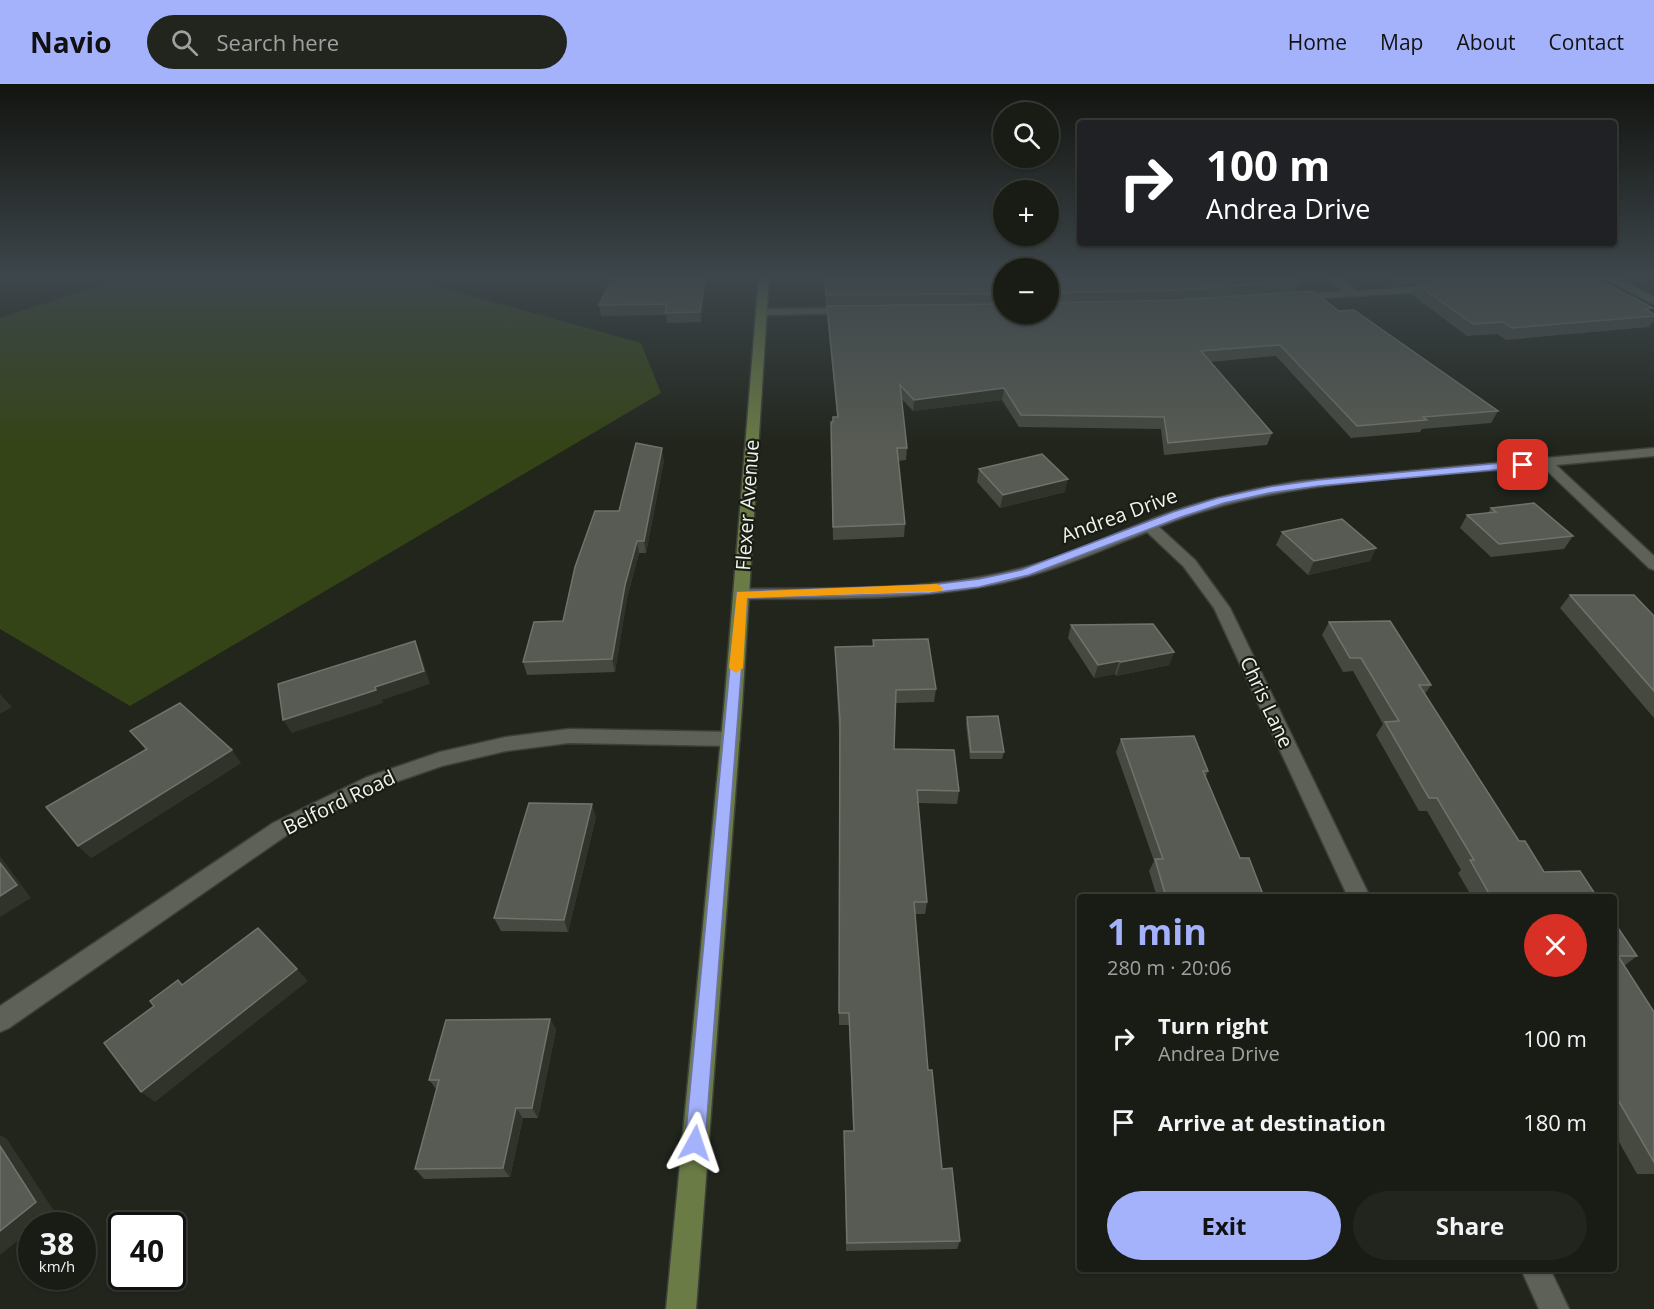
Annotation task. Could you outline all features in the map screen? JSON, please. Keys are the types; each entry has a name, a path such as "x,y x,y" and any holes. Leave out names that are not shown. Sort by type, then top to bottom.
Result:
{"street":[{"name":"Flexer Avenue","path":"681,1309 730,739 760,332"},
{"name":"Andrea Drive","path":"741,594 930,589 979,583 1024,573 1222,500 1269,490 1318,483 1654,452"},
{"path":"1546,463 1654,565"},
{"name":"Chris Lane","path":"1149,526 1174,547 1202,576 1222,608 1358,894"},
{"name":"Belford Road","path":"0,1020 280,829 374,782 440,759 506,744 569,736 730,739"},
{"path":"1536,1272 1554,1309"}],"green space":[{"path":"0,332 602,332 641,343 661,393 130,706 0,629"}],"building":[{"path":"830,332 1386,332 1498,411 1423,417 1427,420 1357,426 1280,345 1201,351 1272,433 1168,443 1164,417 1021,415 1004,388 914,400 900,385 907,448 897,448 905,524 833,527 831,422 833,422 833,417 838,417"},
{"path":"636,443 662,448 644,541 637,541 625,585 612,659 523,662 534,622 563,621 575,567 595,511 619,511"},
{"path":"1042,454 1068,479 1003,495 979,469"},
{"path":"1534,503 1573,536 1499,544 1467,515 1496,512 1491,508"},
{"path":"1342,519 1376,548 1314,561 1282,532"},
{"path":"1570,595 1634,595 1654,616 1654,691"},
{"path":"1390,621 1431,685 1419,685 1519,841 1525,841 1544,872 1580,871 1595,894 1489,894 1470,860 1474,860 1437,798 1429,798 1385,722 1399,721 1361,658 1350,658 1329,622"},
{"path":"1153,624 1174,652 1098,665 1071,625"},
{"path":"928,639 936,689 896,690 894,749 954,750 959,791 917,790 927,902 914,902 928,1070 932,1070 942,1169 952,1168 960,1241 847,1243 844,1131 854,1131 849,1013 839,1013 840,720 835,647 874,646 873,640"},
{"path":"415,641 424,671 375,687 376,690 283,720 278,684"},
{"path":"180,703 232,750 78,846 46,807 147,749 130,731"},
{"path":"998,716 1004,752 971,752 967,717"},
{"path":"1194,736 1208,771 1203,771 1240,858 1249,858 1263,894 1165,894 1155,859 1163,859 1121,739"},
{"path":"529,803 592,804 564,920 494,918"},
{"path":"0,863 17,885 0,896"},
{"path":"1617,926 1637,956 1618,956 1654,1012 1654,1162 1617,1098"},
{"path":"258,928 297,969 141,1092 104,1043 154,1006 150,1001 178,980 182,985"},
{"path":"550,1019 532,1108 516,1108 503,1168 415,1169 439,1080 429,1080 446,1020"},
{"path":"0,1146 36,1202 24,1212 18,1212 18,1216 0,1231"}],"slow traffic":[{"path":"736,668 741,594 937,588"}],"route":[{"path":"695,1143 732,723 741,594 930,589 979,583 1024,573 1177,514 1222,500 1318,483 1523,465"}]}
